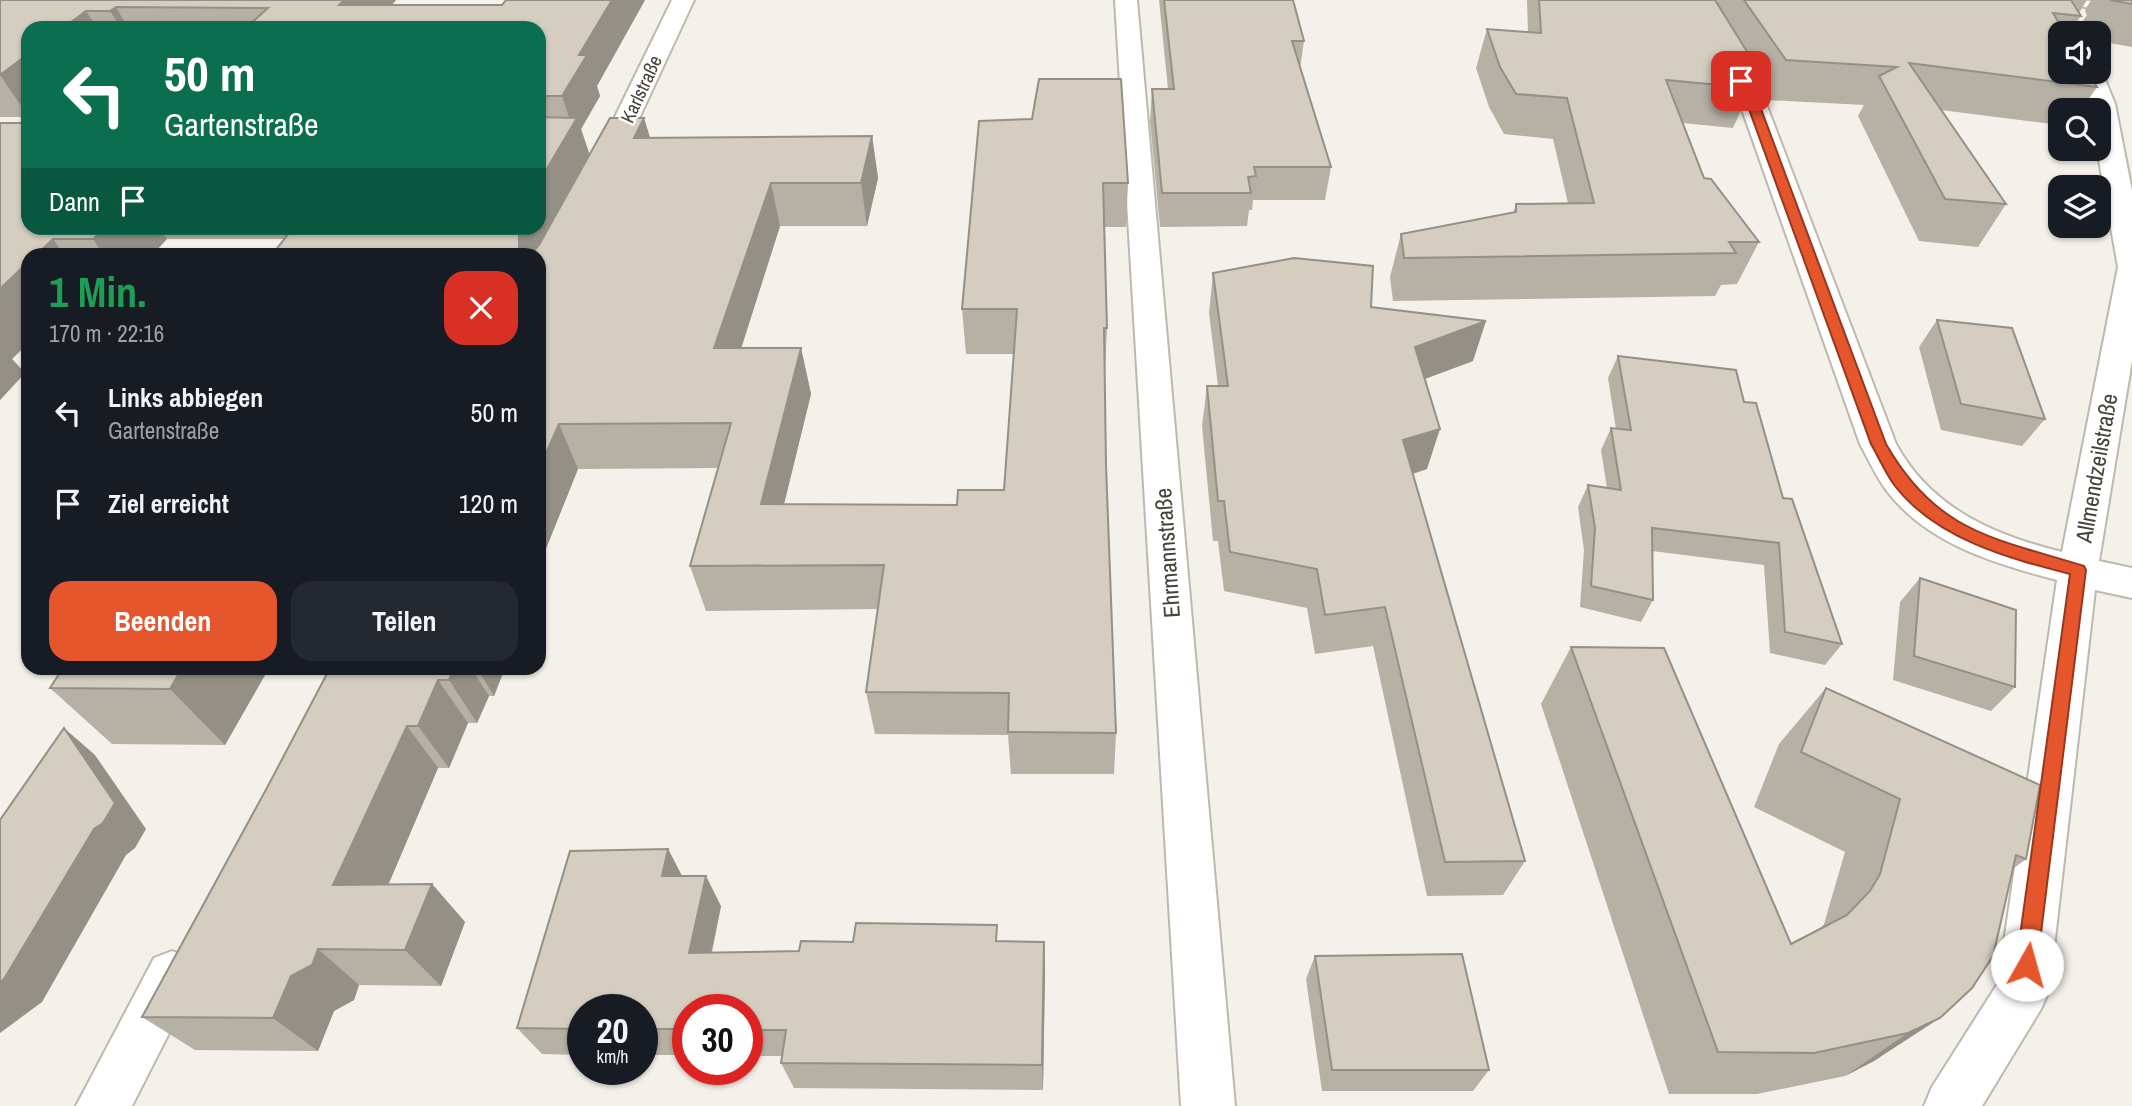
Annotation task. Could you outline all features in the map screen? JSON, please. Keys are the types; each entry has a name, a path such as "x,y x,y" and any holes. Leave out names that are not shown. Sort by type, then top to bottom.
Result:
{"street":[{"name":"Karlstraße","path":"594,184 600,149 683,0"},
{"name":"Ehrmannstraße","path":"1126,0 1208,1106"},
{"path":"1690,0 1752,101 1878,444 1900,483 1927,509 1964,533 2020,555 2132,583"},
{"path":"2068,0 2075,21"},
{"path":"2084,0 2132,10"},
{"name":"Allmendzeilstraße","path":"1951,1106 2023,991 2078,570 2132,267 2102,104 2095,84"},
{"path":"103,1106 194,936"}],"building":[{"path":"0,0 344,0 339,5 502,5 506,0 612,0 579,55 587,55 562,96 546,96 546,21 254,21 268,8 116,7 110,11 86,11 72,21 21,21 21,59 0,75"},
{"path":"1164,0 1293,0 1304,41 1292,41 1331,167 1254,167 1256,176 1248,177 1251,193 1162,193 1152,89 1174,89"},
{"path":"1539,0 1715,0 1751,58 1740,57 1751,88 1666,80 1704,178 1711,179 1759,242 1729,242 1736,253 1404,258 1401,234 1516,212 1516,204 1594,203 1567,98 1516,94 1500,67 1487,29 1541,33"},
{"path":"1744,0 2071,0 2081,16 2053,13 2058,21 2048,21 2048,81 1909,63 2006,204 1945,199 1879,76 1897,67 1786,60"},
{"path":"2110,0 2132,0 2132,4"},
{"path":"1039,79 1121,79 1128,183 1103,183 1107,328 1104,328 1106,465 1116,733 1008,732 1009,693 866,692 884,565 690,566 731,423 559,424 546,453 546,248 536,248 610,118 644,118 634,138 872,136 861,183 771,183 714,348 801,348 761,504 957,505 958,490 1004,490 1017,309 962,309 979,121 1032,119"},
{"path":"2074,84 2095,84 2097,87"},
{"path":"546,117 577,118 546,170"},
{"path":"0,123 21,123 21,235 97,235 93,239 53,239 43,248 21,248 21,269 0,289"},
{"path":"288,235 519,235 519,248 277,248"},
{"path":"1294,258 1373,266 1371,307 1486,321 1415,347 1440,429 1403,440 1525,861 1445,862 1385,607 1325,615 1317,569 1230,552 1224,501 1218,501 1207,386 1228,386 1213,273"},
{"path":"1937,320 2012,328 2045,419 1961,404"},
{"path":"1618,356 1736,370 1744,402 1756,403 1783,498 1792,499 1842,644 1785,632 1779,543 1652,528 1653,600 1591,586 1595,528 1588,485 1621,490 1611,428 1631,430"},
{"path":"1920,578 2016,610 2015,687 1914,656"},
{"path":"1571,647 1664,648 1791,944 1847,915 1870,891 1880,874 1900,799 1801,752 1826,688 2040,785 2026,859 2016,855 1993,956 1972,988 1940,1018 1908,1033 1814,1053 1718,1052"},
{"path":"58,675 178,675 170,689 50,688"},
{"path":"326,675 451,675 449,680 438,680 418,726 407,726 333,885 432,884 405,950 318,949 312,965 291,976 273,1018 142,1017"},
{"path":"64,728 115,803 103,823 94,829 0,982 0,820"},
{"path":"668,849 662,876 706,876 689,953 799,951 801,941 853,942 856,923 997,925 996,941 1044,942 1042,1065 781,1063 786,1030 763,1030 763,994 672,994 672,1029 658,1029 658,994 567,994 567,1029 517,1028 570,851"},
{"path":"1462,954 1489,1070 1332,1070 1315,956"}],"route":[{"path":"1741,81 1752,101 1878,444 1900,483 1927,509 1964,533 2020,555 2078,570 2027,965"}]}
